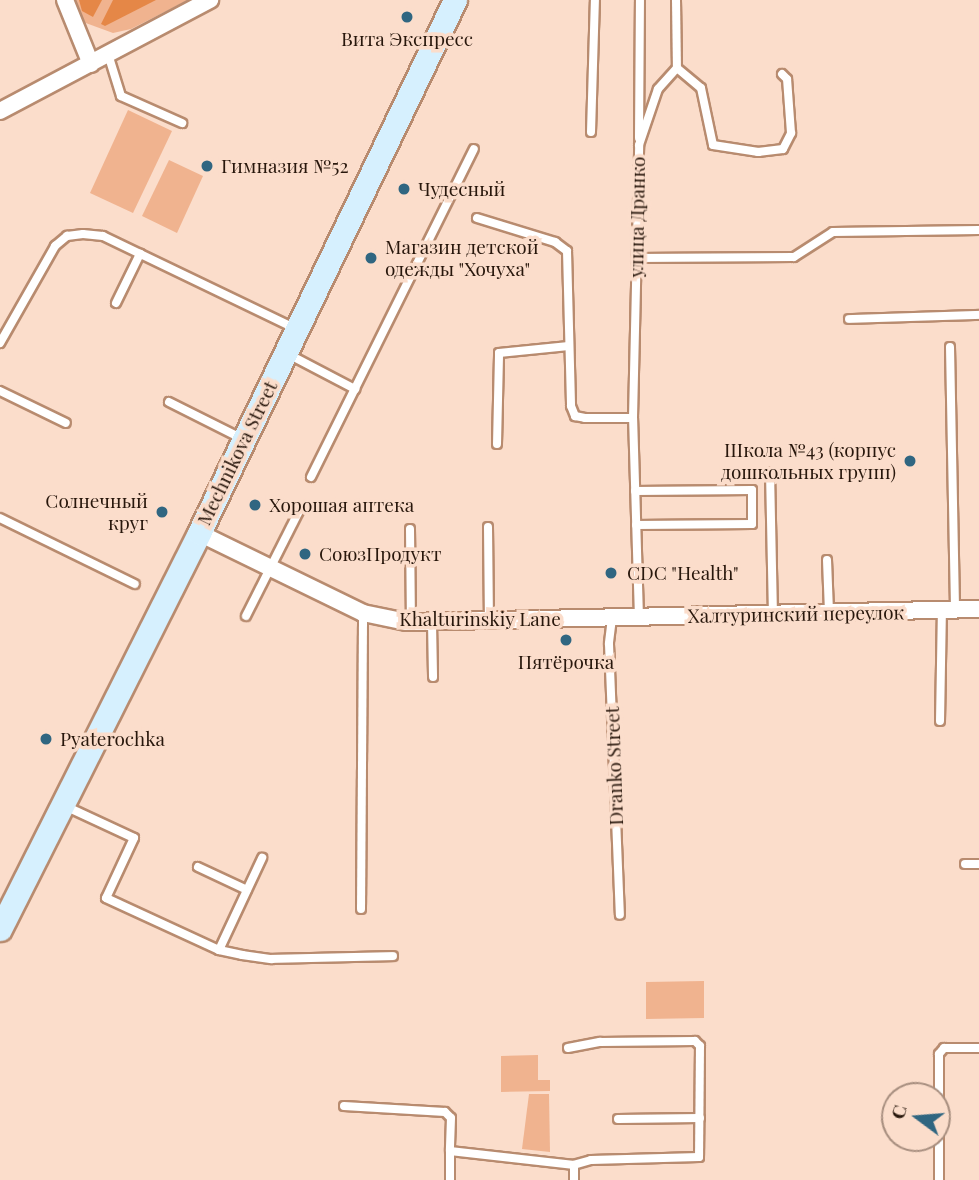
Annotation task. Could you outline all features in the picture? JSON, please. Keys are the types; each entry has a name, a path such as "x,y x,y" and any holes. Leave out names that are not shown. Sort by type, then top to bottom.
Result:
{"main road":[{"name":"Mechnikova Street","path":"0,929 199,533 455,0"}],"street":[{"path":"65,0 91,64"},
{"path":"0,111 210,0"},
{"name":"Khalturinskiy Lane","path":"199,533 363,613 432,623 612,618"},
{"name":"Халтуринский переулок","path":"612,618 979,609"}],"lane":[{"path":"591,132 595,0"},
{"path":"639,145 640,0"},
{"path":"676,0 677,68 701,88 713,145 758,152 789,144 787,79 782,74"},
{"path":"108,54 121,96 182,123"},
{"name":"улица Дранко","path":"639,618 633,418 639,145 659,89 677,68"},
{"path":"311,477 474,149"},
{"path":"477,218 555,242 567,251 571,405 575,416 633,418"},
{"path":"636,258 794,257 833,232 979,230"},
{"path":"0,343 55,246 67,236 103,236 297,329"},
{"path":"116,303 140,254"},
{"path":"849,319 979,315"},
{"path":"497,444 499,353 569,346"},
{"path":"940,721 949,610 950,347"},
{"path":"285,353 355,389"},
{"path":"0,391 66,423"},
{"path":"169,402 244,439"},
{"path":"770,472 773,615"},
{"path":"635,491 752,490 752,524 636,525"},
{"path":"246,616 299,511"},
{"path":"0,518 135,584"},
{"path":"488,527 489,622"},
{"path":"410,529 411,622"},
{"path":"827,560 829,613"},
{"path":"361,909 363,613"},
{"name":"Dranko Street","path":"612,618 609,644 620,915"},
{"path":"432,623 433,677"},
{"path":"63,804 134,838 106,898 219,950 272,959 393,956"},
{"path":"219,950 262,858"},
{"path":"965,864 979,864"},
{"path":"198,867 247,890"},
{"path":"450,1151 574,1166 591,1160 696,1159 701,1154 698,1042 600,1042 568,1048"},
{"path":"939,1180 939,1054 944,1048 979,1048"},
{"path":"344,1106 445,1112 451,1118 450,1180"},
{"path":"618,1119 700,1118"},
{"path":"574,1166 574,1180"}],"shaded area":[{"path":"71,0 188,0 131,29 113,33 83,22 75,16"},
{"path":"79,0 102,0 93,17 82,11"},
{"path":"113,0 156,0 105,26 101,24"},
{"path":"128,110 172,131 133,213 90,193"},
{"path":"169,160 203,176 177,233 142,216"},
{"path":"704,981 704,1018 646,1019 646,982"},
{"path":"538,1055 538,1080 550,1080 550,1091 501,1092 501,1056"},
{"path":"529,1094 549,1094 550,1152 522,1149"}],"place":[{"name":"Вита Экспресс","path":"407,17"},
{"name":"Гимназия №52","path":"207,166"},
{"name":"Чудесный","path":"404,189"},
{"name":"Магазин детской одежды \"Хочуха\"","path":"371,258"},
{"name":"Школа №43 (корпус дошкольных групп)","path":"910,461"},
{"name":"Хорошая аптека","path":"255,505"},
{"name":"Солнечный круг","path":"162,512"},
{"name":"СоюзПродукт","path":"305,554"},
{"name":"CDC \"Health\"","path":"611,573"},
{"name":"Пятёрочка","path":"566,640"},
{"name":"Pyaterochka","path":"46,739"}]}
